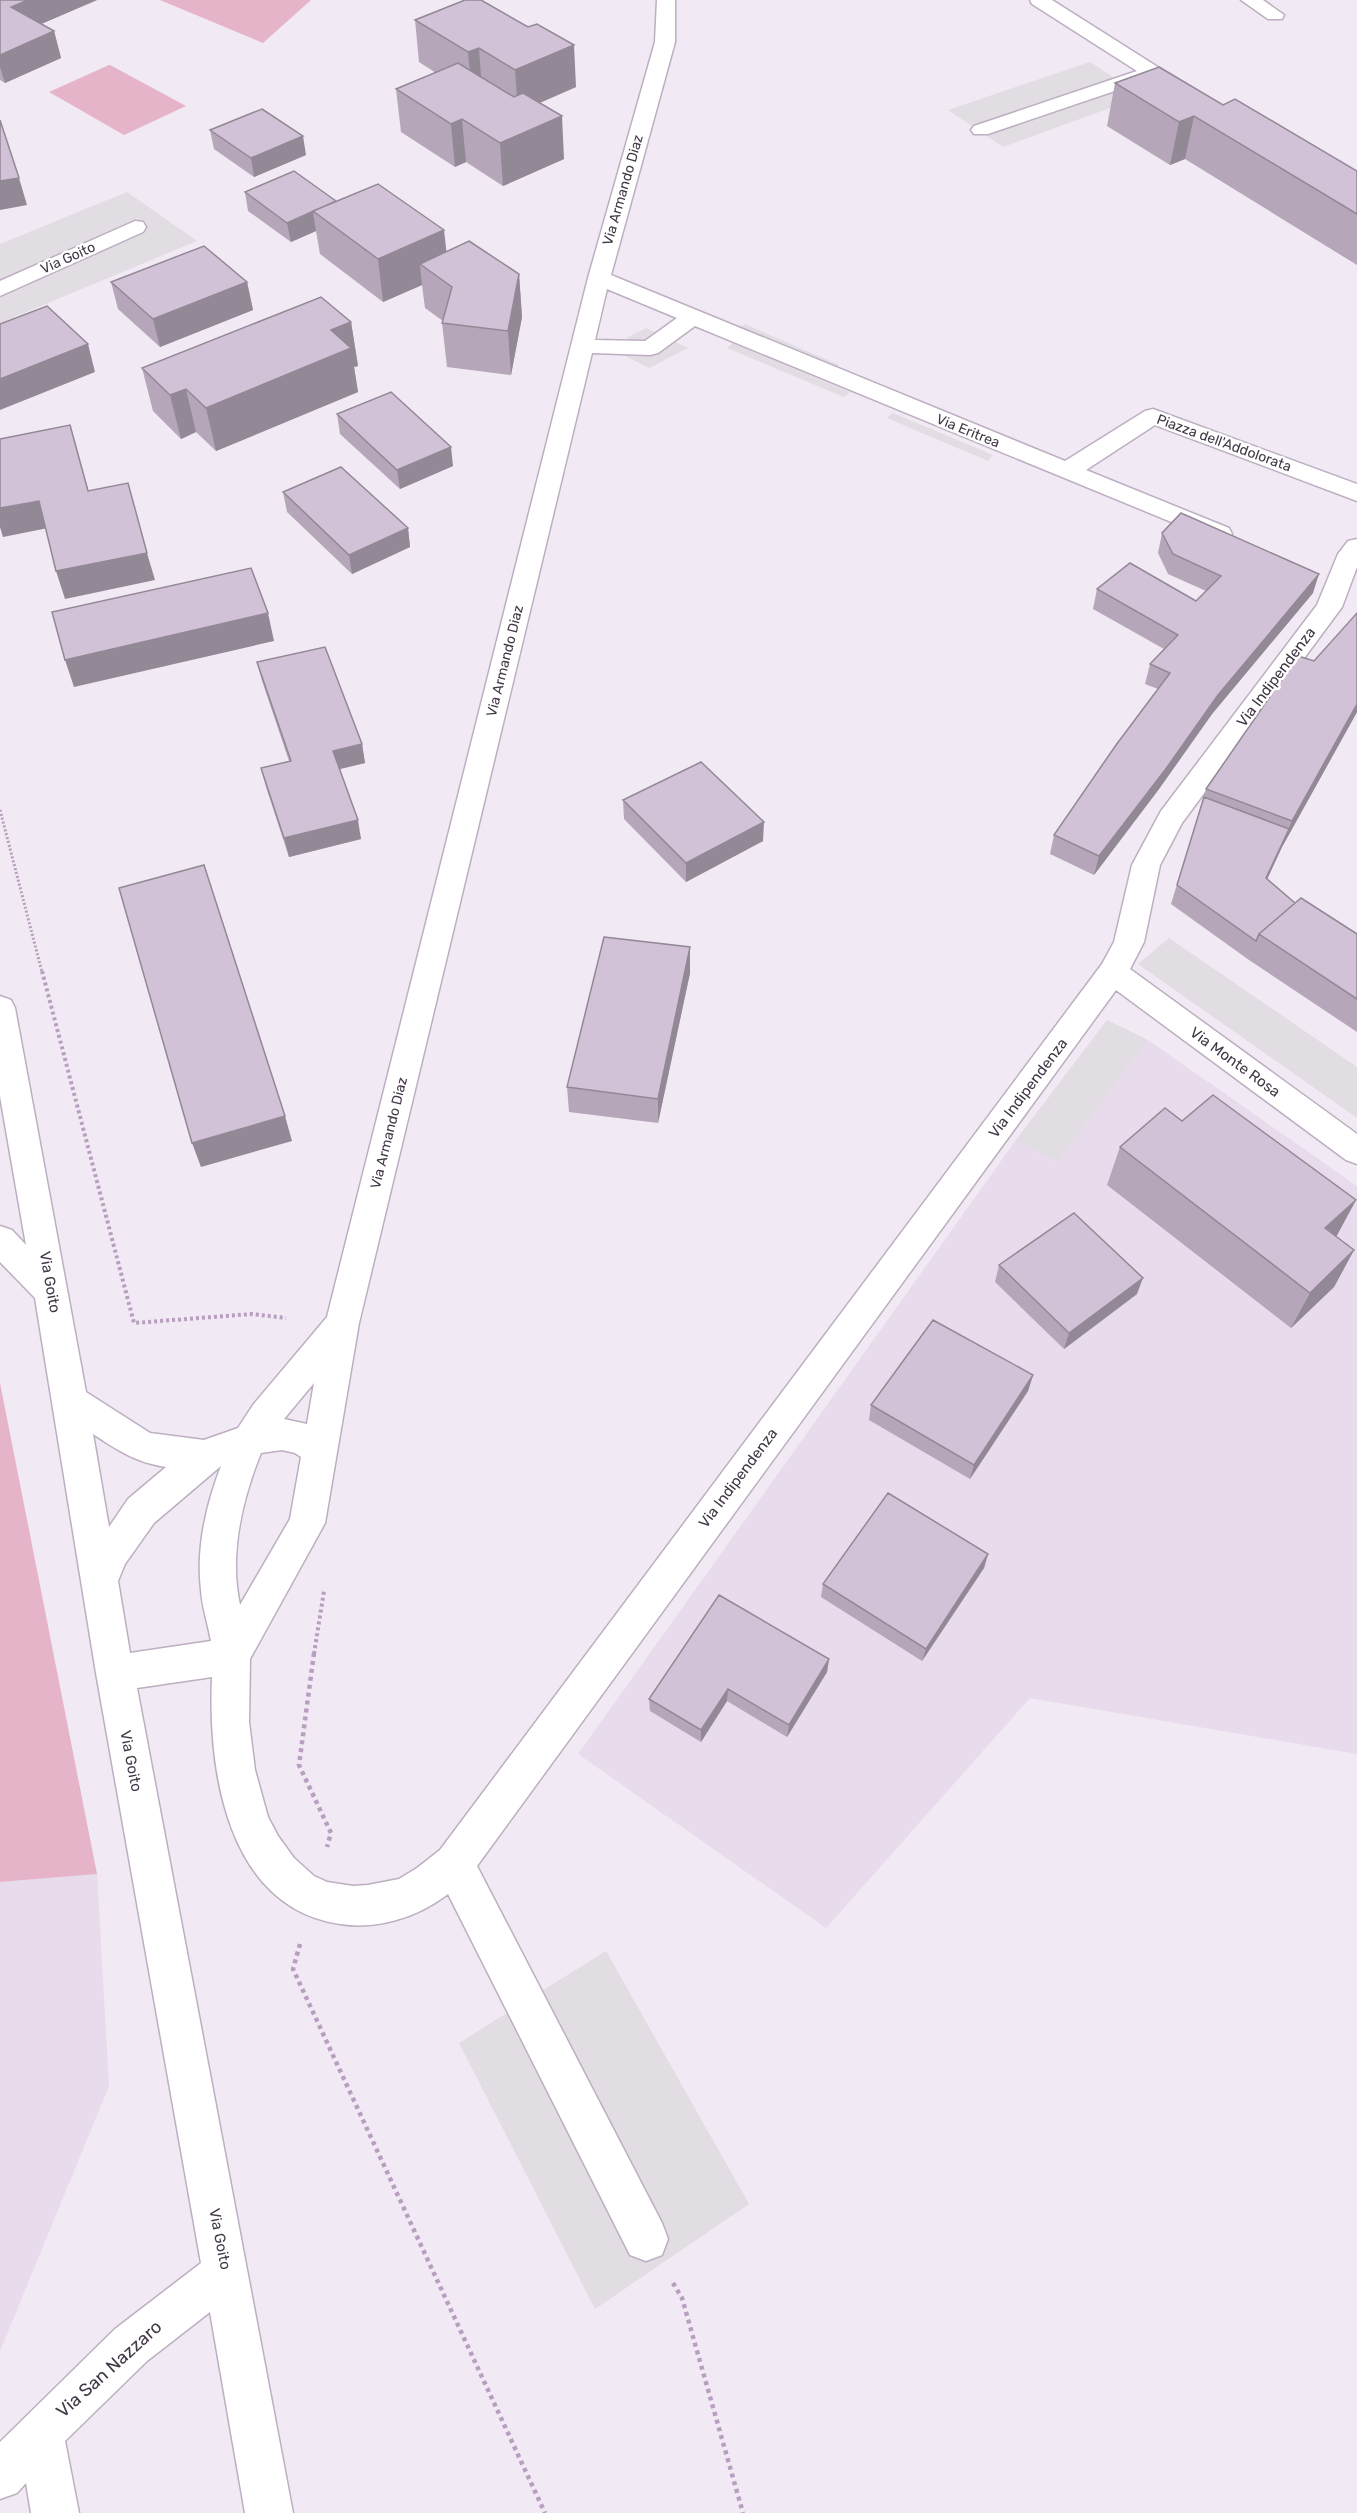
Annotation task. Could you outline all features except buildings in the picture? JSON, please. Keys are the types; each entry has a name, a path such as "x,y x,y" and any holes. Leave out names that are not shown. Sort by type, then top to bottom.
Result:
{"street":[{"name":"Via Armando Diaz","path":"231,1656 307,1523 342,1323 599,278 665,42 666,0"},
{"path":"1040,0 1202,103"},
{"path":"1250,0 1275,15"},
{"path":"981,130 1152,72"},
{"name":"Via Goito","path":"0,289 135,227"},
{"name":"Via Eritrea","path":"599,278 1244,543"},
{"path":"583,346 650,348 693,317"},
{"name":"Piazza dell'Addolorata","path":"1067,471 1152,416 1357,493"},
{"name":"Via Indipendenza","path":"251,1439 235,1472 225,1508 220,1542 219,1589 231,1656 228,1689 231,1743 250,1826 275,1868 292,1885 314,1898 341,1906 370,1906 395,1901 418,1892 454,1864 1113,972 1130,942 1146,865 1171,818 1329,607 1328,579 1357,547"},
{"name":"Via Monte Rosa","path":"1113,972 1357,1151"},
{"name":"Via Goito","path":"0,1008 5,1060 51,1292 115,1673 270,2513"},
{"path":"0,1240 51,1292"},
{"name":"Via Armando Diaz","path":"251,1439 342,1323"},
{"path":"70,1401 144,1448 204,1456"},
{"path":"100,1580 112,1553 141,1510 204,1456 251,1439 282,1434 305,1439 320,1452"},
{"path":"115,1673 231,1656"},
{"path":"454,1864 646,2239"},
{"name":"Via San Nazzaro","path":"0,2476 40,2433 131,2345 226,2271"},
{"path":"40,2433 55,2513"}],"path":[{"path":"0,810 134,1323 252,1314 342,1323"},
{"path":"326,1585 318,1620 299,1765 331,1833 293,1969 545,2513"},
{"path":"646,2239 682,2298 743,2513"}],"shaded area":[{"path":"160,0 311,0 263,43"},
{"path":"1090,62 1143,96 1003,147 948,110"},
{"path":"110,65 186,106 124,135 49,92"},
{"path":"127,192 197,241 0,323 0,244"},
{"path":"745,324 839,365 833,370 739,329"},
{"path":"646,328 688,348 649,368 623,355 628,337"},
{"path":"733,343 850,392 844,397 727,348"},
{"path":"893,413 993,455 988,461 887,418"},
{"path":"1169,938 1357,1067 1357,1118 1138,964"},
{"path":"1107,1020 1148,1040 1058,1162 1016,1140"},
{"path":"1148,1040 1357,1186 1357,1754 1030,1698 826,1928 578,1754 1016,1140 1058,1162"},
{"path":"0,1383 97,1874 0,1882"},
{"path":"97,1874 109,2086 0,2351 0,1882"},
{"path":"606,1951 749,2204 595,2309 459,2043"}]}
